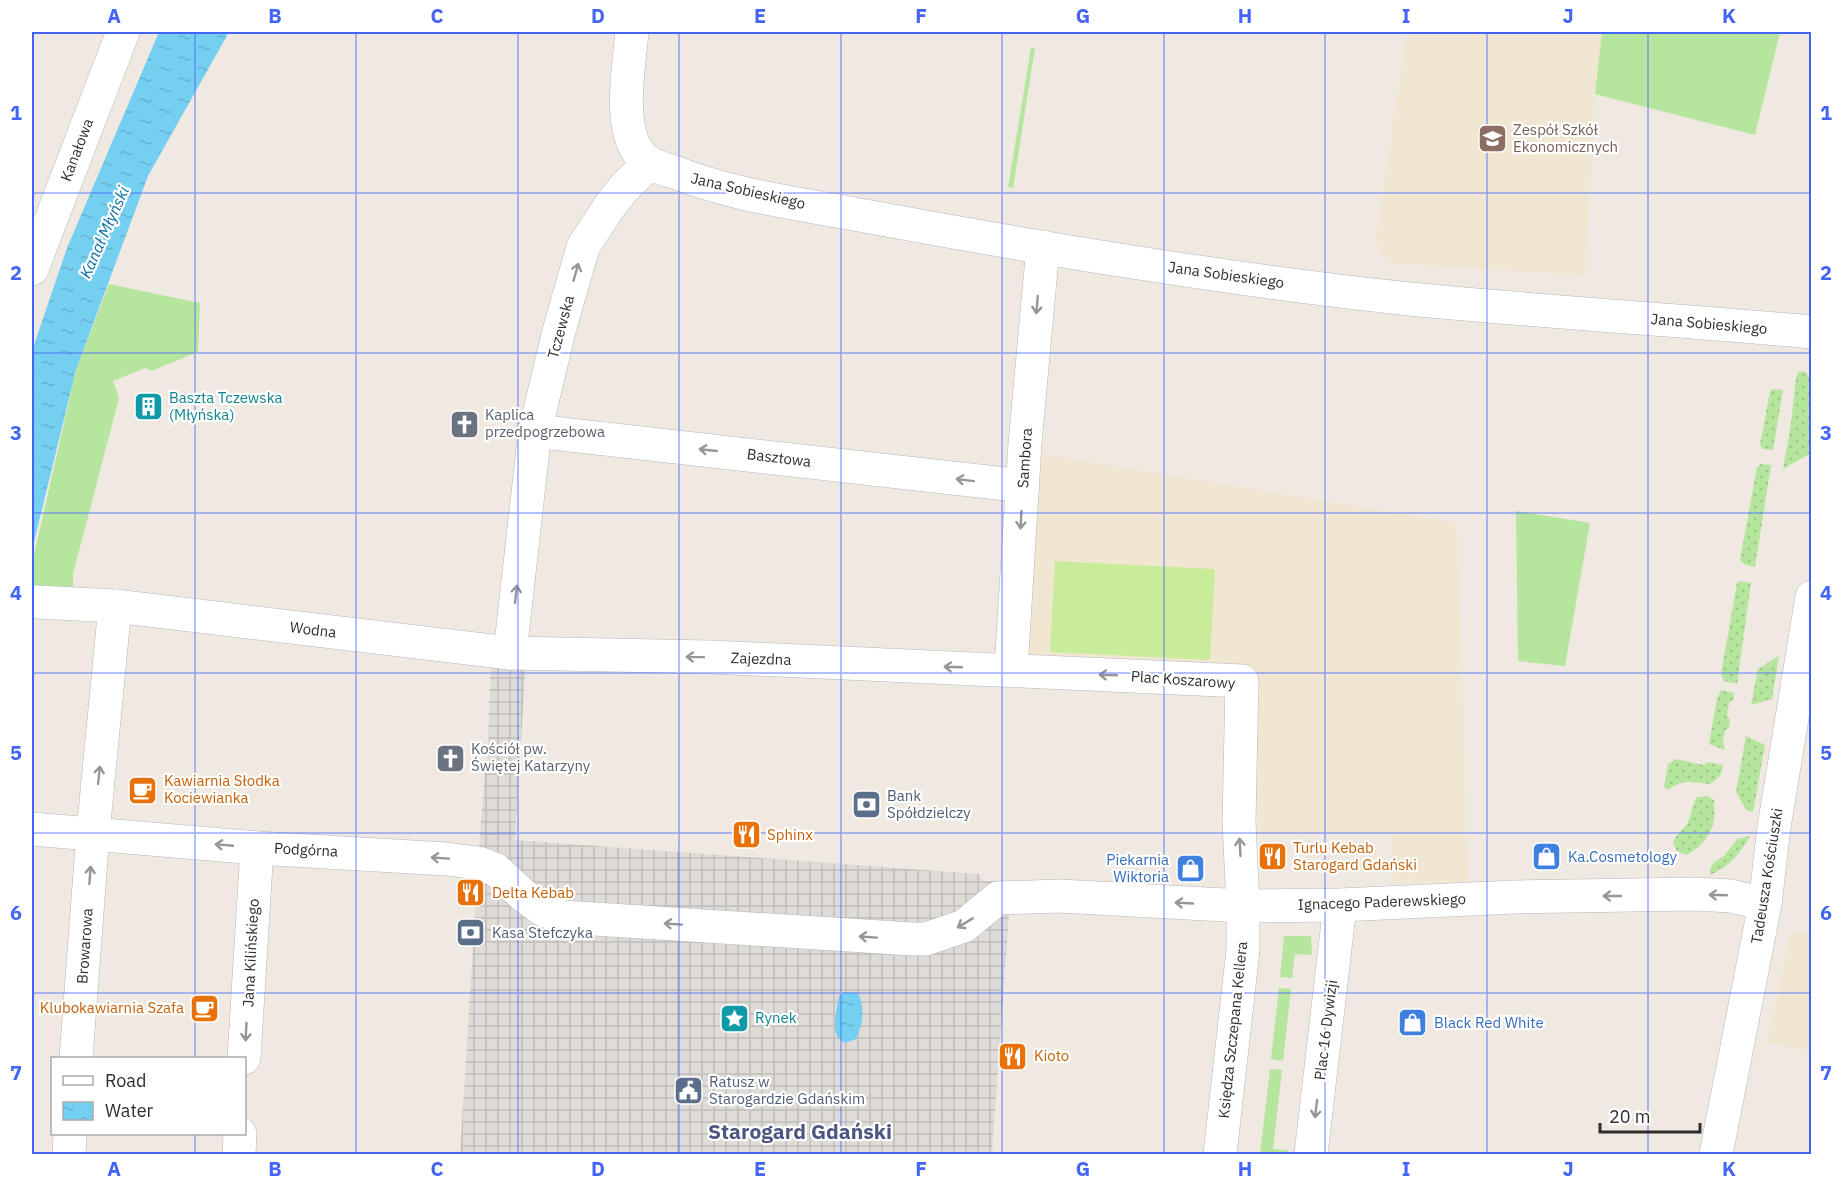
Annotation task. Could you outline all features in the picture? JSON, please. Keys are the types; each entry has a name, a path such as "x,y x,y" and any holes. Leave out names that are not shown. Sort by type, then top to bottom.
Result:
{"street":[{"name":"Kanałowa","path":"32,269 123,32"},
{"path":"632,32 627,109 629,132 634,148 649,163"},
{"name":"Jana Sobieskiego","path":"649,163 699,182 747,194 1194,272 1408,298 1812,332"},
{"name":"Tczewska","path":"510,652 535,431 583,247 623,189 649,163"},
{"name":"Sambora","path":"1011,670 1023,486 1043,247"},
{"name":"Basztowa","path":"535,431 1023,486"},
{"name":"Tadeusza Kościuszki","path":"1716,1155 1765,904 1774,827 1812,597"},
{"name":"Wodna","path":"37,602 115,606 510,652"},
{"path":"93,833 115,606"},
{"name":"Zajezdna","path":"510,652 710,657 1011,670"},
{"name":"Plac Koszarowy","path":"1011,670 1242,681 1239,822 1243,906"},
{"name":"Podgórna","path":"32,829 257,848 446,859 478,863 496,870 543,910 563,917 926,939 964,926 998,898"},
{"name":"Browarowa","path":"76,1057 93,833"},
{"name":"Jana Kilińskiego","path":"244,1057 257,848"},
{"name":"Ignacego Paderewskiego","path":"998,898 1060,896 1243,906 1696,894 1731,896 1765,904"},
{"name":"Plac 16 Dywizji","path":"1311,1155 1340,905"},
{"name":"Księdza Szczepana Kellera","path":"1220,1155 1243,950 1243,906"},
{"path":"69,1155 70,1135"},
{"path":"238,1155 240,1135"}],"shaded area":[{"name":"Zespół Szkół Ekonomicznych","path":"1407,32 1602,32 1595,94 1585,275 1398,264 1382,255 1378,246 1377,233"},
{"path":"1036,453 1457,523 1468,882 1393,884 1391,832 1252,834 1254,671 1023,659"},
{"name":"Rynek","path":"491,658 526,659 515,840 979,874 983,881 1004,882 1006,909 1009,914 992,1154 460,1154 479,850 485,767 487,767"},
{"path":"1791,931 1811,933 1811,1051 1767,1043"}],"green space":[{"path":"1602,32 1780,32 1755,135 1595,94"},
{"path":"1031,48 1035,48 1013,188 1008,187"},
{"path":"109,284 200,303 198,352 151,371 145,368 113,381 119,398 73,574 73,591 32,586 32,564 76,370"},
{"path":"1799,371 1806,372 1811,380 1811,453 1783,469 1796,377"},
{"path":"1783,390 1773,450 1763,449 1760,445 1770,391"},
{"path":"1761,464 1771,465 1755,567 1744,564 1740,560 1757,467"},
{"path":"1516,511 1590,523 1565,666 1518,661"},
{"path":"1055,561 1215,569 1210,660 1050,652"},
{"path":"1741,581 1751,583 1737,684 1725,681 1721,674 1737,583"},
{"path":"1779,656 1772,699 1751,705 1758,669"},
{"path":"1721,690 1734,693 1734,699 1729,703 1727,715 1730,720 1723,742 1725,750 1709,744 1717,698"},
{"path":"1746,736 1765,745 1753,812 1746,810 1736,792"},
{"path":"1676,759 1704,765 1708,762 1723,765 1719,776 1710,784 1683,782 1668,790 1664,787 1668,764"},
{"path":"1707,796 1714,800 1715,809 1710,833 1700,845 1686,855 1677,851 1673,843 1687,824 1695,800 1697,797"},
{"path":"1750,836 1733,859 1710,875 1714,862 1724,856 1737,839"},
{"path":"1284,936 1311,936 1312,955 1295,954 1292,978 1280,977"},
{"path":"1279,988 1291,989 1283,1061 1271,1059"},
{"path":"1270,1069 1282,1070 1273,1149 1288,1150 1287,1154 1260,1154"}],"water":[{"name":"Kanał Młyński","path":"159,32 229,32 148,176 76,370 32,550 32,351 67,248"},
{"path":"844,992 858,993 862,1010 862,1022 856,1039 845,1043 840,1040 835,1029 839,996"}],"place":[{"name":"Zespół Szkół Ekonomicznych","path":"1492,139"},
{"name":"Baszta Tczewska (Młyńska)","path":"148,407"},
{"name":"Kaplica przedpogrzebowa","path":"464,424"},
{"name":"Kościół pw. Świętej Katarzyny","path":"450,758"},
{"name":"Kawiarnia Słodka Kociewianka","path":"143,790"},
{"name":"Bank Spółdzielczy","path":"866,805"},
{"name":"Sphinx","path":"746,835"},
{"name":"Turlu Kebab Starogard Gdański","path":"1272,857"},
{"name":"Ka.Cosmetology","path":"1547,857"},
{"name":"Piekarnia Wiktoria","path":"1190,869"},
{"name":"Delta Kebab","path":"471,893"},
{"name":"Kasa Stefczyka","path":"471,933"},
{"name":"Klubokawiarnia Szafa","path":"205,1008"},
{"name":"Rynek","path":"734,1018"},
{"name":"Black Red White","path":"1413,1023"},
{"name":"Kioto","path":"1013,1056"},
{"name":"Ratusz w Starogardzie Gdańskim","path":"688,1091"}],"district":[{"name":"Starogard Gdański","path":"800,1132"}]}
